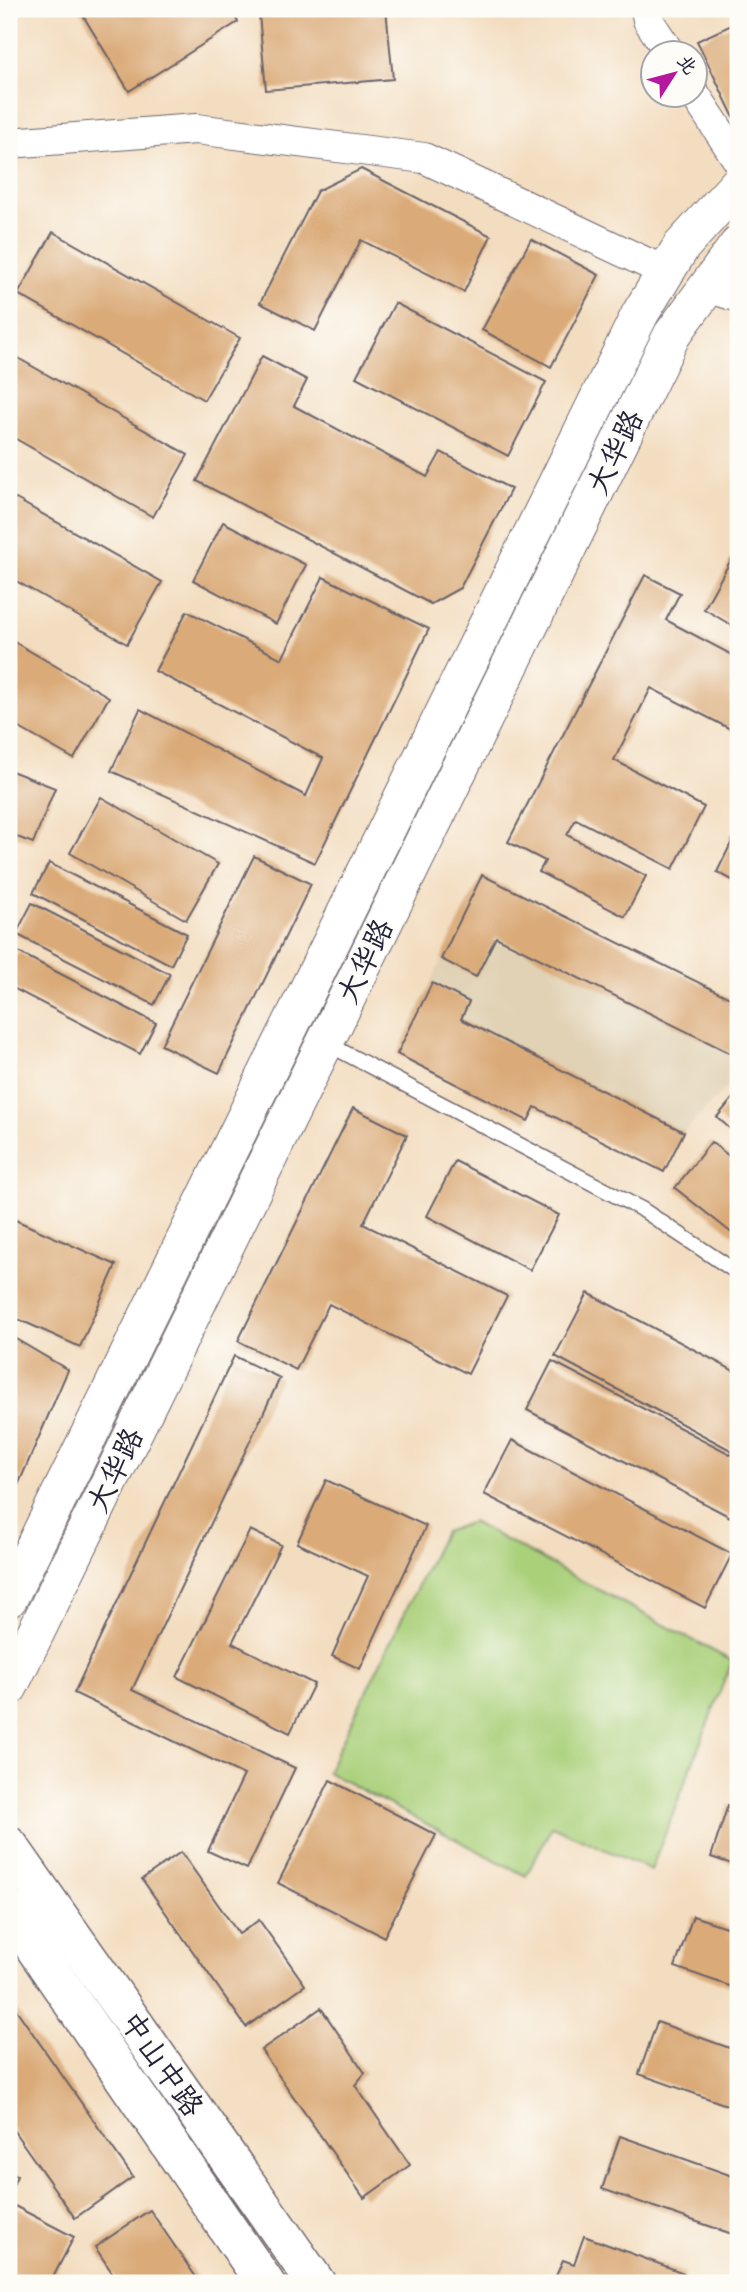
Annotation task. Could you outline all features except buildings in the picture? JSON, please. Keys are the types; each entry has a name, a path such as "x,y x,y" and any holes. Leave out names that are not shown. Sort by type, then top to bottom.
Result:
{"main road":[{"name":"中山中路","path":"9,1846 316,2283"},
{"name":"中山中路","path":"9,1910 265,2283"}],"street":[{"path":"646,9 648,20 660,38"},
{"path":"705,108 738,160"},
{"path":"9,143 196,129 424,158 666,272"},
{"name":"大华路","path":"9,1598 640,314 681,247 738,184"},
{"name":"大华路","path":"9,1687 672,335 723,292 738,245"}],"lane":[{"path":"325,1042 643,1210 738,1273"}],"shaded area":[{"path":"482,875 738,1002 738,1075 684,1132 664,1172 536,1107 528,1121 397,1054"}],"green space":[{"path":"472,1522 732,1661 651,1870 552,1826 526,1876 327,1772 444,1532"}]}
